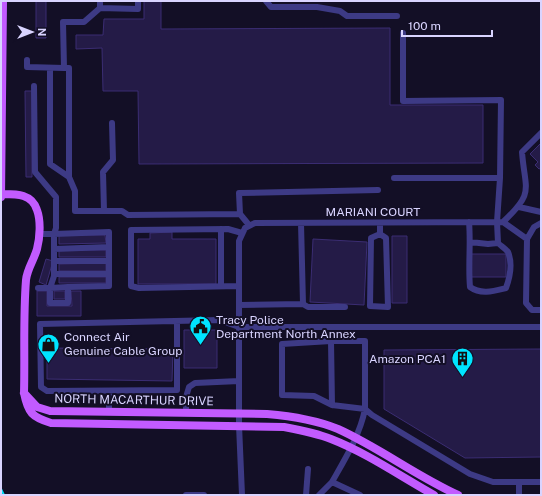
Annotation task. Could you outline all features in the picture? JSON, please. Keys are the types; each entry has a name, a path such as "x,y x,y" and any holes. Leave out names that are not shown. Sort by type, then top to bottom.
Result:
{"main road":[{"path":"1,198 3,1"},
{"path":"1,194 19,194 27,197 33,203 38,217 39,234 36,249 26,279 24,393"},
{"name":"NORTH MACARTHUR DRIVE","path":"24,393 37,407 43,410 239,413 285,416 318,422 356,438 458,495"},
{"name":"NORTH MACARTHUR DRIVE","path":"24,393 26,406 31,413 39,419 51,423 284,426 313,432 351,448 434,495"}],"street":[{"path":"100,1 100,8"},
{"path":"64,68 63,22 84,22 100,8 138,9 138,1"},
{"path":"266,1 271,7 317,7 340,11 347,16 397,16"},
{"path":"403,33 403,101 501,100 500,222 498,243"},
{"path":"27,60 27,67 69,68 69,177 75,191 75,211 122,210 128,214 240,214"},
{"path":"50,68 50,164 69,177"},
{"path":"34,86 35,172 56,197 54,274 50,288 50,303 68,303 68,287"},
{"path":"104,211 103,172 113,160 112,123"},
{"path":"500,222 519,207 526,193 527,180 522,152 541,132"},
{"path":"394,178 500,178"},
{"path":"242,495 239,425 239,241 245,229 240,214 239,194 378,190"},
{"path":"519,207 541,212"},
{"path":"470,222 470,242 468,253 470,287 477,292 495,291 506,288 510,279 508,251 498,243 483,244 470,242"},
{"path":"500,222 527,239"},
{"name":"MARIANI COURT","path":"221,286 139,288 131,286 131,230 245,229 255,223 500,222"},
{"path":"301,223 303,304"},
{"path":"380,223 380,234"},
{"path":"541,223 534,227 527,239 526,303 532,310 541,310"},
{"path":"221,229 221,286 239,286"},
{"path":"38,288 109,286 109,232 39,234"},
{"path":"380,234 386,238 388,307 370,306 371,238 380,234"},
{"path":"54,249 109,247"},
{"path":"54,261 109,261"},
{"path":"54,274 109,274"},
{"path":"239,305 303,304 308,307 345,307"},
{"path":"176,321 177,390 47,391 41,387 40,324 219,320 239,327 541,327"},
{"path":"331,341 332,405"},
{"path":"319,495 332,482 351,448 363,421 365,408 365,341 331,341 282,344 282,395 314,396 332,405 365,408 372,415 470,474 493,482 541,482"},
{"path":"186,413 186,397 189,387 195,383 239,381"},
{"path":"109,391 109,412"},
{"path":"306,495 308,469"},
{"path":"332,482 360,495"},
{"path":"519,482 519,495"},
{"path":"186,495 204,495"}],"building":[{"path":"36,1 46,1 46,38 36,38"},
{"path":"144,1 161,1 161,29 390,28 390,105 483,105 483,163 139,164 138,91 103,91 102,48 76,49 76,35 103,35 104,19 144,19"},
{"path":"25,91 32,91 32,177 26,177"},
{"path":"541,143 541,168 539,169 535,165 538,162 530,154"},
{"path":"172,232 172,239 216,239 216,284 138,284 138,239 150,239 150,233"},
{"path":"59,235 105,235 106,243 59,244"},
{"path":"392,236 407,236 407,303 392,303"},
{"path":"313,239 367,242 364,305 310,302"},
{"path":"59,250 106,250 106,257 59,257"},
{"path":"471,254 506,254 506,277 471,277"},
{"path":"46,259 53,261 46,285 39,282"},
{"path":"106,263 106,271 59,271 59,264"},
{"path":"59,277 106,277 106,283 59,283"},
{"path":"37,291 47,291 47,306 72,306 71,291 81,291 81,316 37,316"},
{"path":"54,291 65,291 65,299 54,299"},
{"path":"184,330 217,330 217,368 184,368"},
{"path":"47,348 173,349 172,381 47,379"},
{"name":"Amazon PCA1","path":"541,349 541,457 465,458 384,409 384,350"}],"railway":[{"path":"1,489 4,495"}],"place":[{"name":"Tracy Police Department North Annex","path":"201,346"},
{"name":"Connect Air Genuine Cable Group","path":"49,364"},
{"name":"Amazon PCA1","path":"462,378"}]}
